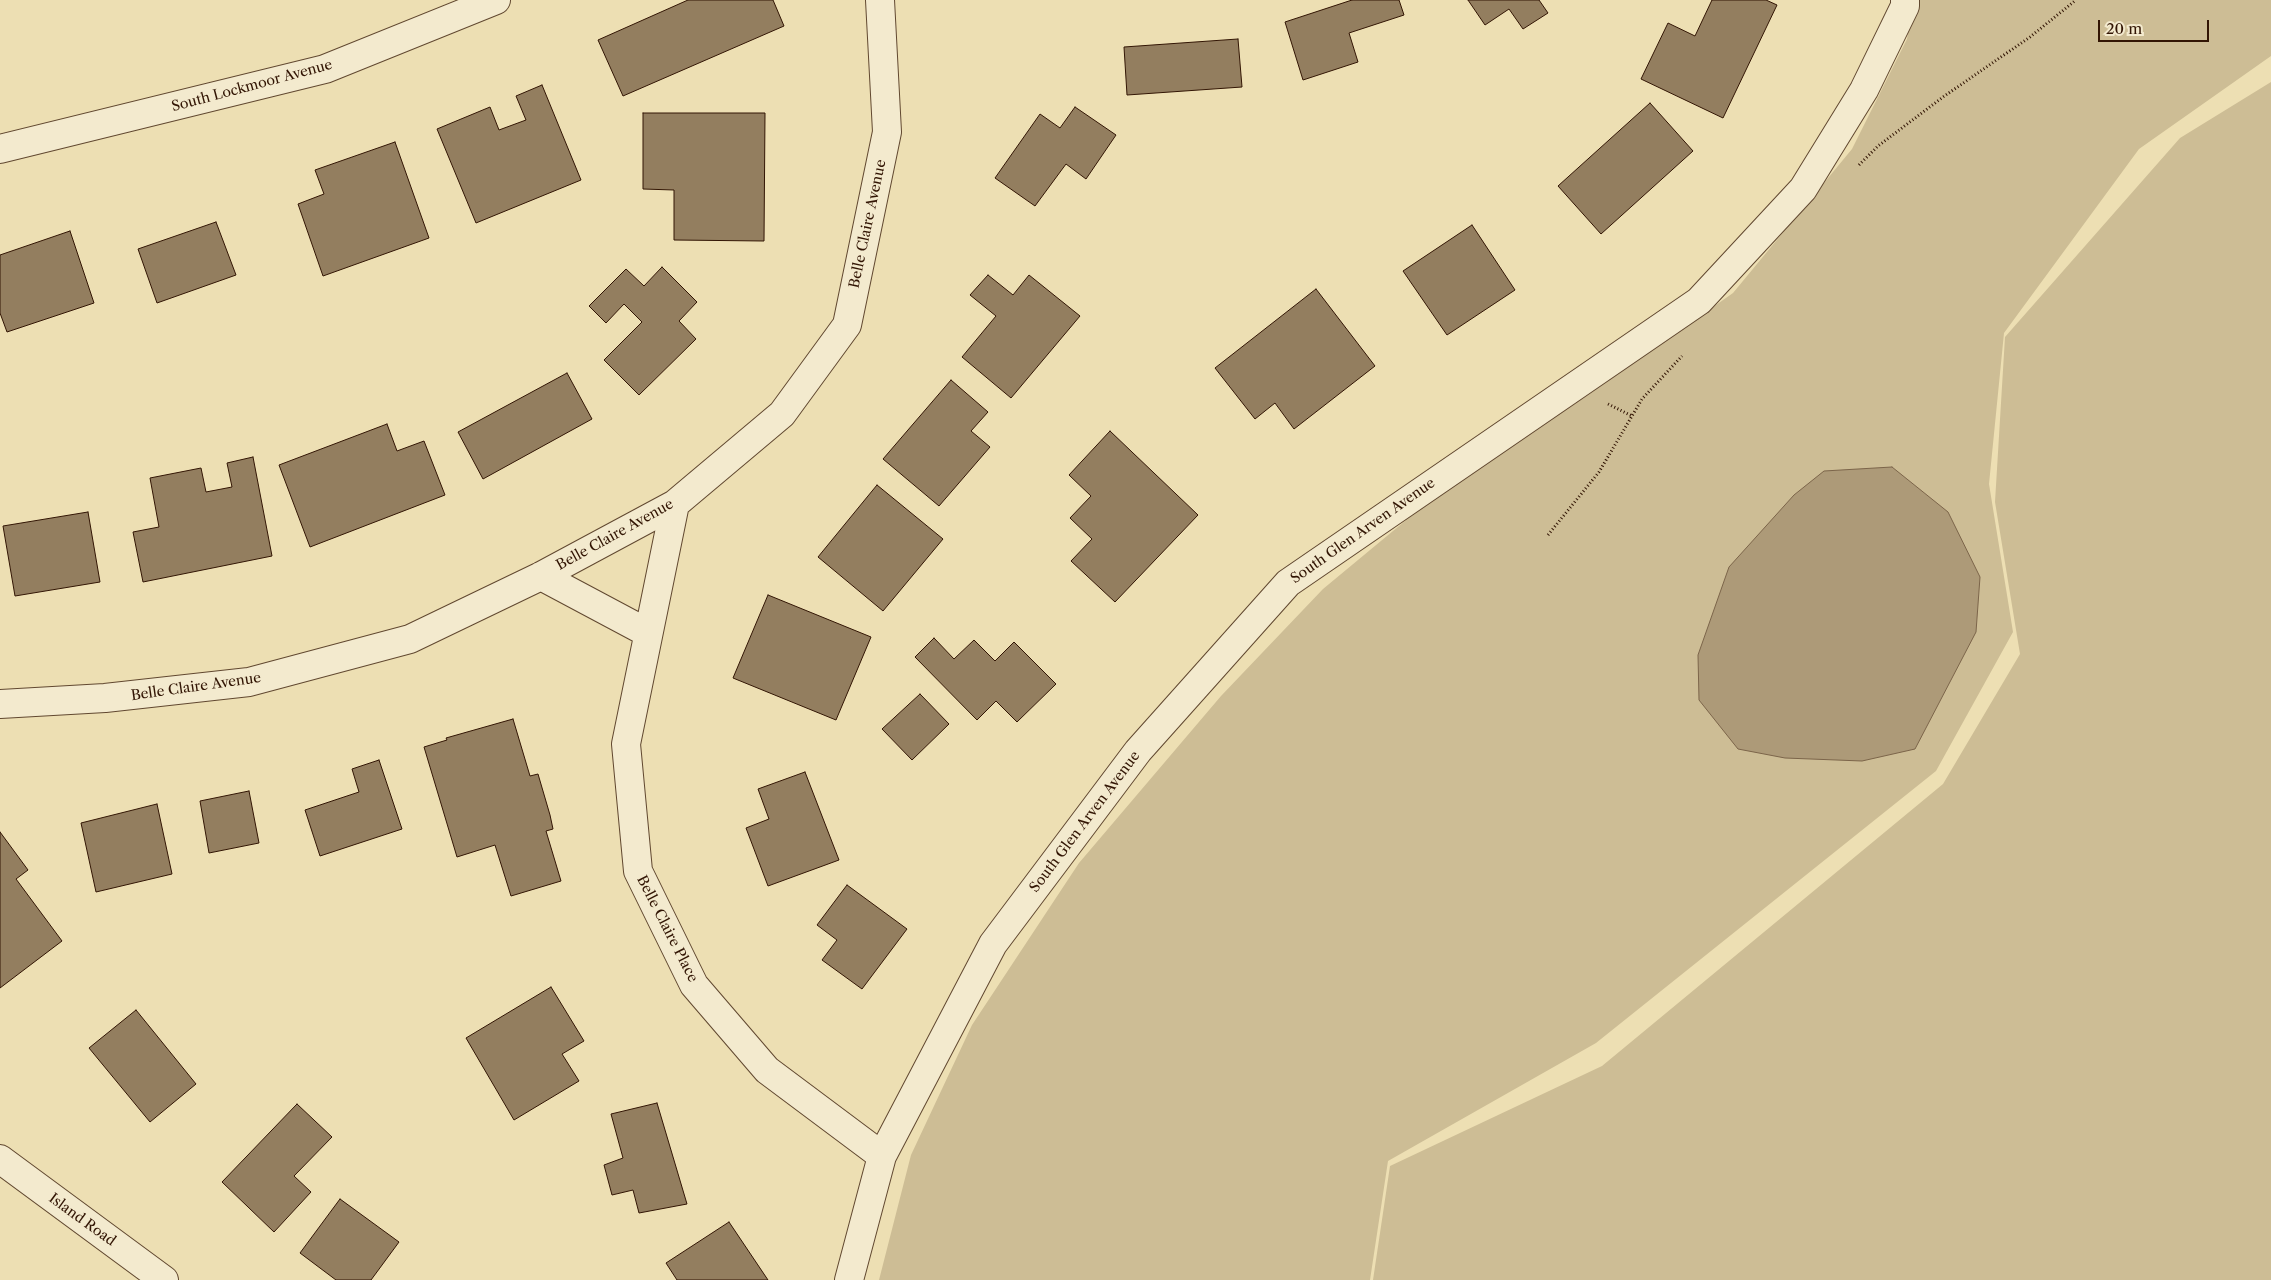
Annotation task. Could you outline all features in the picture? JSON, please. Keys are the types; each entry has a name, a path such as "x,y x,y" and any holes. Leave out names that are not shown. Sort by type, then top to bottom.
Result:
{"street":[{"name":"South Lockmoor Avenue","path":"0,149 325,69 496,0"},
{"name":"Belle Claire Avenue","path":"0,704 105,698 248,682 410,638 541,576 675,504 782,414 847,325 887,132 880,0"},
{"name":"South Glen Arven Avenue","path":"850,1280 882,1156 993,944 1144,743 1288,583 1698,301 1803,188 1864,90 1905,6 1905,0"},
{"name":"Belle Claire Place","path":"675,504 626,744 638,871 694,985 767,1070 882,1156"},
{"path":"541,576 648,633"},
{"name":"Island Road","path":"0,1159 164,1280"}],"path":[{"path":"1853,171 1878,146 1943,97 2030,37 2076,0"},
{"path":"1548,535 1599,472 1642,399 1661,376 1688,350"}],"shaded area":[{"path":"1913,0 2271,0 2271,56 2139,149 2004,333 1989,484 2013,632 1936,771 1596,1043 1388,1161 1370,1280 879,1280 911,1155 972,1025 1079,863 1221,696 1323,589 1434,497 1591,393 1733,293 1852,149 1907,39"},
{"path":"2271,82 2271,1280 1373,1280 1390,1166 1602,1066 1943,784 2020,654 1995,502 2005,337 2180,138"},
{"path":"1892,467 1948,512 1980,577 1976,632 1915,749 1862,761 1785,758 1738,749 1699,700 1698,655 1729,567 1794,495 1824,471"}],"building":[{"path":"688,0 773,0 784,26 623,96 598,40"},
{"path":"1352,0 1399,0 1404,15 1349,33 1358,62 1303,80 1285,22"},
{"path":"1468,0 1539,0 1548,13 1523,29 1509,9 1485,25"},
{"path":"1712,0 1766,0 1777,5 1723,118 1641,79 1668,23 1695,36"},
{"path":"1238,39 1242,87 1127,95 1124,47"},
{"path":"542,85 581,180 476,223 437,129 490,107 499,130 526,120 516,96"},
{"path":"1650,103 1693,151 1601,234 1558,186"},
{"path":"1075,107 1116,135 1086,179 1066,164 1035,206 995,178 1040,114 1060,128"},
{"path":"643,113 765,113 764,241 674,240 674,190 643,189"},
{"path":"395,142 429,238 323,276 298,204 324,194 315,170"},
{"path":"216,222 236,275 157,303 138,249"},
{"path":"1472,225 1515,290 1447,335 1403,271"},
{"path":"70,231 94,303 7,332 0,313 0,255"},
{"path":"662,267 697,302 679,321 696,339 639,395 604,360 642,322 624,304 606,323 589,306 626,269 644,286"},
{"path":"988,275 1013,295 1029,275 1080,316 1011,398 962,357 996,316 970,295"},
{"path":"1316,289 1375,366 1294,429 1275,403 1255,419 1215,368"},
{"path":"567,373 592,419 483,479 458,432"},
{"path":"951,380 988,412 971,431 990,447 939,506 883,459"},
{"path":"387,424 397,451 424,441 445,495 310,547 279,465"},
{"path":"1110,431 1198,515 1115,602 1071,561 1092,539 1070,518 1091,496 1069,475"},
{"path":"253,457 272,556 143,582 133,532 159,527 150,478 201,468 206,492 232,487 227,463"},
{"path":"877,485 943,539 883,611 818,557"},
{"path":"88,512 100,582 15,596 3,526"},
{"path":"768,595 871,637 836,720 733,678"},
{"path":"934,638 954,659 974,640 995,661 1014,642 1056,684 1017,722 996,701 977,720 915,657"},
{"path":"920,694 949,724 912,760 882,729"},
{"path":"513,719 530,776 538,774 553,829 546,831 561,881 511,896 495,845 457,857 424,747 447,740 446,738"},
{"path":"379,760 402,829 320,856 305,810 359,792 352,769"},
{"path":"805,772 839,860 768,886 746,828 769,819 758,789"},
{"path":"249,791 259,843 209,853 200,801"},
{"path":"157,804 172,874 96,892 81,823"},
{"path":"0,832 28,870 16,879 62,941 0,988"},
{"path":"847,885 907,929 862,989 822,960 837,940 817,925"},
{"path":"551,987 584,1041 562,1054 579,1081 514,1120 466,1038"},
{"path":"136,1010 196,1084 150,1122 89,1048"},
{"path":"657,1103 687,1204 639,1213 633,1190 612,1195 604,1165 623,1158 611,1114"},
{"path":"297,1104 332,1137 294,1176 311,1192 274,1232 222,1182"},
{"path":"340,1199 399,1242 371,1280 336,1280 300,1253"},
{"path":"729,1222 768,1280 677,1280 666,1263"}]}
